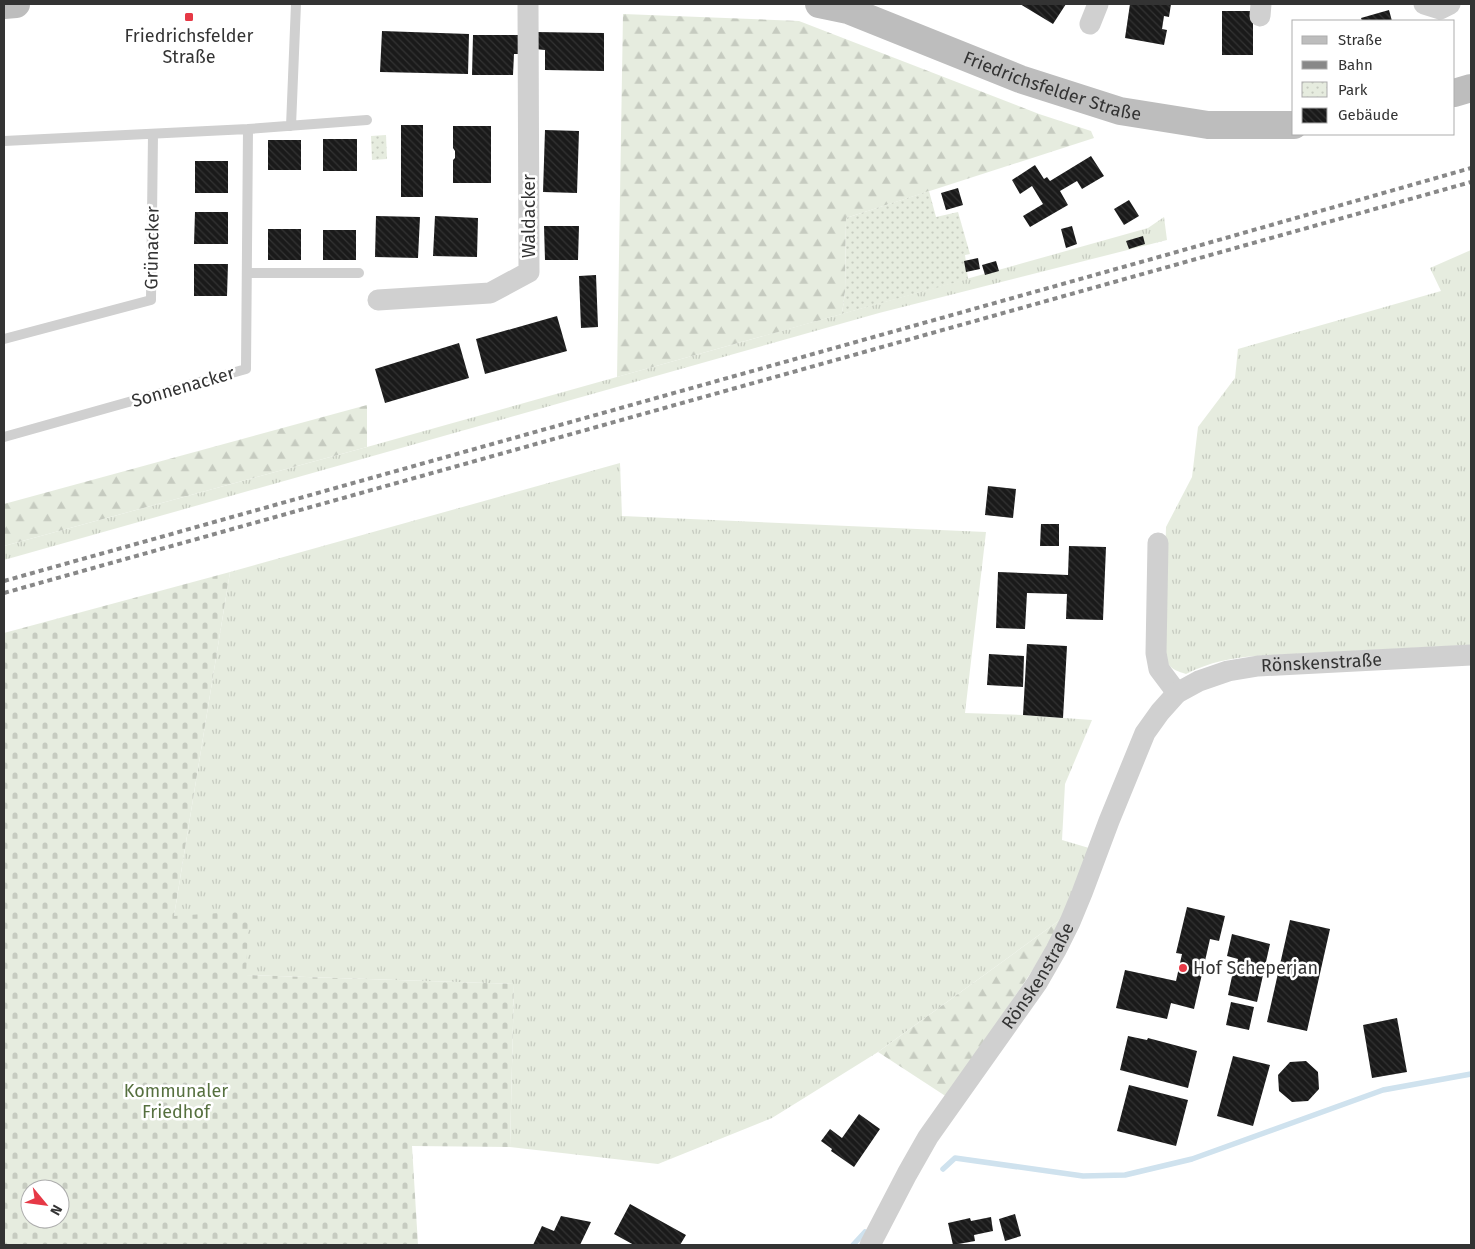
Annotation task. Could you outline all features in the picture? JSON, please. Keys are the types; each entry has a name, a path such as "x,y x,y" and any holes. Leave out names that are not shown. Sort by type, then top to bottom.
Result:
{"main road":[{"path":"4,5 16,4"},
{"name":"Friedrichsfelder Straße","path":"819,4 849,7 1020,79 1120,111 1208,125 1292,124"},
{"path":"1455,93 1471,88"}],"street":[{"name":"Waldacker","path":"378,300 490,293 529,272 528,4"},
{"path":"1090,24 1098,4"},
{"path":"1424,4 1440,9 1450,4"},
{"path":"1158,543 1156,653 1159,668 1177,693"},
{"name":"Rönskenstraße","path":"870,1245 928,1137 1037,983 1056,950 1082,893 1145,733 1177,693 1199,681 1228,671 1258,666 1471,655"}],"lane":[{"path":"290,126 296,4"},
{"path":"4,141 248,129 367,120"},
{"name":"Sonnenacker","path":"4,437 246,370 248,129"},
{"name":"Grünacker","path":"4,339 151,300 153,134"},
{"path":"247,273 358,273"}],"green space":[{"path":"623,14 799,21 1039,114 1091,131 1094,138 846,218 845,292 842,314 617,377"},
{"path":"386,135 387,159 372,160 371,136"},
{"path":"929,191 936,217 958,212 970,254 965,255 968,279 842,314 845,292 846,218"},
{"path":"1164,217 1167,240 879,313 4,560 4,546 367,447 1148,228"},
{"path":"1471,250 1471,645 1247,657 1229,659 1186,674 1170,666 1163,650 1166,527 1192,477 1198,427 1235,378 1238,349 1441,291 1430,268"},
{"path":"367,405 367,447 4,546 4,504"},
{"path":"620,463 622,516 986,532 965,713 1092,720 1065,784 1062,840 1089,848 1064,917 878,1052 772,1118 658,1164 510,1147 514,984 246,975 174,916 230,572"},
{"name":"Kommunaler Friedhof","path":"230,572 174,916 249,911 246,975 514,984 510,1147 412,1146 418,1245 4,1245 4,633"},
{"path":"1064,917 1034,968 947,1097 878,1052"}],"building":[{"path":"1020,4 1066,4 1053,24"},
{"path":"1130,4 1171,4 1169,17 1164,16 1162,29 1167,30 1164,45 1125,38"},
{"path":"1389,10 1392,20 1362,20 1361,18"},
{"path":"1222,11 1253,11 1253,55 1222,55"},
{"path":"382,31 469,34 468,74 380,72"},
{"path":"535,32 604,33 604,71 545,70 545,50 535,49"},
{"path":"473,35 522,35 521,54 514,54 513,75 472,75"},
{"path":"401,125 423,125 423,197 401,197"},
{"path":"453,126 491,126 491,183 453,183 455,151 453,148"},
{"path":"545,130 579,131 577,193 543,192"},
{"path":"323,139 357,139 357,171 323,171"},
{"path":"268,140 301,140 301,170 268,170"},
{"path":"1091,156 1104,176 1082,189 1077,181 1060,191 1068,205 1030,227 1023,216 1043,204 1032,186 1020,194 1012,180 1035,165 1044,179 1047,177 1050,181"},
{"path":"195,161 228,161 228,193 195,193"},
{"path":"958,188 963,205 946,210 941,193"},
{"path":"1129,200 1139,216 1124,225 1114,209"},
{"path":"195,212 228,212 228,244 194,244"},
{"path":"376,216 420,217 418,258 375,257"},
{"path":"435,216 478,218 477,257 433,256"},
{"path":"544,226 579,226 578,260 545,260"},
{"path":"1072,226 1077,244 1066,248 1061,229"},
{"path":"268,229 301,229 301,260 268,260"},
{"path":"323,230 356,230 356,260 323,260"},
{"path":"1143,236 1145,244 1129,249 1126,241"},
{"path":"978,258 980,269 966,272 964,261"},
{"path":"996,261 999,271 985,275 982,265"},
{"path":"194,264 228,264 227,296 194,296"},
{"path":"596,275 598,327 581,328 579,276"},
{"path":"557,316 567,351 485,374 476,339"},
{"path":"459,343 469,378 385,403 375,369"},
{"path":"988,486 1016,489 1013,518 985,515"},
{"path":"1041,524 1059,524 1059,546 1040,546"},
{"path":"1069,546 1106,547 1103,620 1066,619 1067,594 1027,593 1025,629 996,628 998,572 1068,575"},
{"path":"1027,644 1067,646 1063,718 1023,715"},
{"path":"989,654 1024,656 1023,687 987,685"},
{"path":"1187,907 1225,916 1219,941 1210,939 1194,1009 1171,1003 1167,1019 1116,1008 1125,970 1176,981 1182,954 1176,953"},
{"path":"1290,920 1330,929 1307,1031 1267,1022"},
{"path":"1232,934 1270,944 1257,1002 1228,995 1234,967 1236,967 1238,959 1227,956"},
{"path":"1231,1002 1254,1007 1249,1030 1226,1025"},
{"path":"1397,1018 1407,1072 1372,1078 1363,1025"},
{"path":"1128,1036 1147,1040 1148,1038 1197,1051 1188,1088 1120,1070"},
{"path":"1233,1056 1270,1065 1253,1126 1217,1116"},
{"path":"1306,1061 1318,1072 1319,1089 1308,1101 1292,1102 1279,1091 1278,1075 1290,1062"},
{"path":"1129,1085 1188,1100 1176,1146 1117,1131"},
{"path":"859,1114 880,1129 854,1167 831,1151 832,1149 821,1141 830,1129 842,1138"},
{"path":"630,1204 686,1235 680,1245 634,1245 614,1234"},
{"path":"1015,1214 1021,1236 1005,1241 999,1219"},
{"path":"561,1216 591,1222 580,1245 533,1245 542,1226 554,1231"},
{"path":"991,1217 993,1231 974,1235 975,1241 953,1245 948,1223 970,1218 971,1221"}],"waterway":[{"path":"943,1169 955,1158 1083,1176 1125,1175 1192,1159 1383,1090 1471,1074"},
{"path":"853,1245 865,1232"}],"railway":[{"path":"4,581 1471,168"},
{"path":"4,593 1471,182"}],"place":[{"name":"Friedrichsfelder Straße","path":"189,17"},
{"name":"Hof Scheperjan","path":"1183,968"}]}
